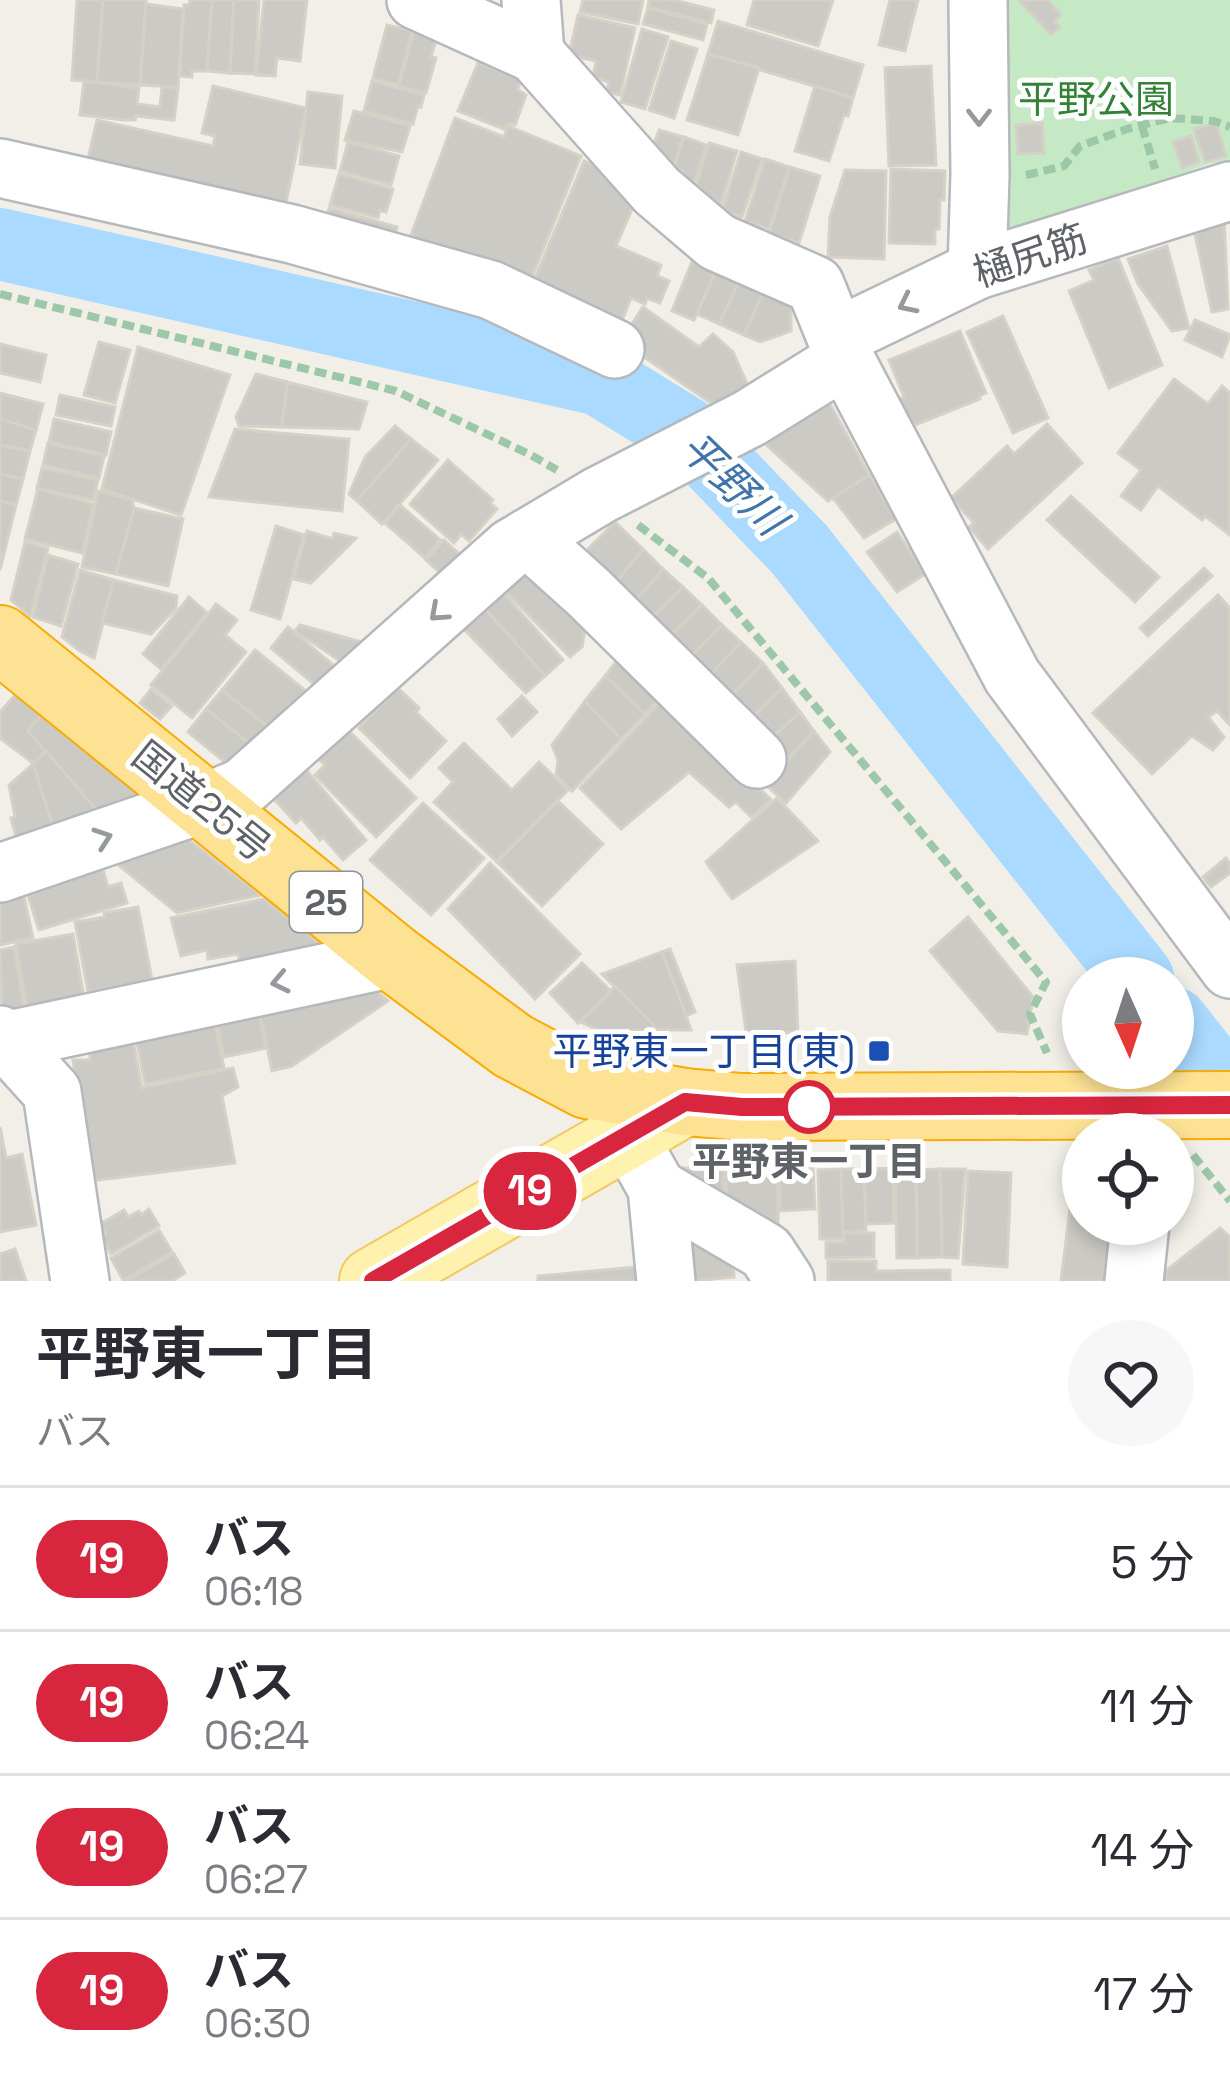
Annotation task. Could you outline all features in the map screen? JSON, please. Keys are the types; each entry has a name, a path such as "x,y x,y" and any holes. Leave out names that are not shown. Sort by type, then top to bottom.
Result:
{"highway":[{"name":"国道25号","path":"0,639 394,958 513,1046 587,1084 742,1107 1062,1117"},
{"name":"国道25号","path":"1188,1113 1230,1105"}],"main road":[{"path":"373,1281 642,1161 685,1102"}],"street":[{"path":"416,0 533,27 657,191 717,242 815,286 841,348 1012,676 1230,969"},
{"path":"976,270 979,0"},
{"path":"0,168 292,234 490,290 615,349"},
{"name":"樋尻筋","path":"0,873 243,787 511,548 600,495 750,418 841,348 976,270 1230,190"},
{"path":"528,538 757,759"},
{"path":"2,1040 394,958"},
{"path":"2,1040 52,1092 80,1281"},
{"path":"642,1161 666,1281"},
{"path":"642,1161 766,1252 785,1281"},
{"path":"1134,1281 1138,1245"}],"path":[{"path":"980,175 1022,176 1064,166 1081,146 1171,118 1230,127"}],"green space":[{"name":"平野公園","path":"996,0 1230,0 1230,161 1209,164 997,238"}],"building":[{"path":"77,0 103,0 97,82 72,80"},
{"path":"103,0 146,0 140,85 97,82"},
{"path":"190,0 212,0 207,71 192,71 192,77 180,76 184,5"},
{"path":"212,0 234,0 230,73 207,71"},
{"path":"234,0 259,0 255,74 230,73"},
{"path":"264,0 307,0 300,61 277,58 275,76 256,75"},
{"path":"583,0 643,0 638,24 580,12"},
{"path":"649,0 674,0 714,10 711,23 648,7"},
{"path":"754,0 833,0 818,46 747,25"},
{"path":"890,0 918,0 905,51 879,45"},
{"path":"1019,0 1048,0 1061,15 1054,21 1060,27 1051,35"},
{"path":"146,4 183,9 178,87 140,85"},
{"path":"648,8 707,24 703,40 643,24"},
{"path":"578,15 635,28 620,95 607,92 609,82 593,77 596,61 569,55"},
{"path":"718,21 863,65 853,98 708,54"},
{"path":"387,25 412,31 398,85 373,78"},
{"path":"415,27 438,34 426,93 399,86"},
{"path":"642,29 668,37 645,109 621,102"},
{"path":"671,41 697,49 674,118 649,110"},
{"path":"708,54 759,68 738,135 687,120"},
{"path":"478,63 522,80 517,89 526,95 515,125 507,123 504,129 458,111"},
{"path":"931,66 936,165 889,166 885,68"},
{"path":"84,81 139,88 137,104 160,107 162,87 178,89 174,120 80,115"},
{"path":"372,81 424,95 413,124 364,111"},
{"path":"213,86 306,108 282,221 84,176 97,120 213,146 215,136 202,133"},
{"path":"815,86 853,98 829,161 795,151"},
{"path":"308,92 342,96 335,168 300,164"},
{"path":"354,111 410,126 402,152 345,140"},
{"path":"455,118 504,137 508,126 581,156 525,294 402,259"},
{"path":"1042,123 1044,153 1018,154 1016,125"},
{"path":"1216,123 1226,156 1205,162 1194,129"},
{"path":"659,130 683,137 673,169 651,152"},
{"path":"1191,136 1199,162 1182,168 1173,142"},
{"path":"684,137 706,145 694,184 681,180 683,172 674,169"},
{"path":"348,142 399,156 391,185 340,171"},
{"path":"709,143 737,151 721,204 694,194"},
{"path":"741,152 762,159 742,217 722,211"},
{"path":"765,159 789,167 769,229 745,221"},
{"path":"584,161 622,176 638,195 616,246 661,265 657,276 669,281 660,303 631,298 620,325 531,288"},
{"path":"790,167 820,176 799,243 769,234"},
{"path":"891,169 945,171 935,244 889,243"},
{"path":"845,170 886,171 884,259 828,257 830,217"},
{"path":"339,174 393,189 386,212 380,210 378,218 330,205"},
{"path":"329,208 397,227 390,253 323,231"},
{"path":"1224,216 1228,309 1212,312 1193,225"},
{"path":"1167,246 1189,328 1172,331 1138,284 1128,259"},
{"path":"694,257 718,266 694,320 672,311"},
{"path":"1118,258 1162,365 1109,388 1069,291 1094,280 1089,270"},
{"path":"718,266 742,275 719,324 697,314"},
{"path":"742,275 767,285 744,335 719,324"},
{"path":"767,285 791,295 791,331 760,342 744,335"},
{"path":"643,307 699,347 713,334 733,352 752,395 724,412 621,341"},
{"path":"1003,316 1048,418 1013,433 967,332"},
{"path":"1195,320 1230,335 1222,357 1185,340"},
{"path":"960,331 986,393 910,427 889,360"},
{"path":"99,342 130,350 115,403 84,395"},
{"path":"0,344 46,355 40,382 0,373"},
{"path":"138,347 230,375 181,515 102,489"},
{"path":"256,374 287,382 282,427 239,426 236,417"},
{"path":"1174,379 1208,404 1222,386 1230,393 1230,535 1158,486 1141,510 1121,496 1141,470 1118,453"},
{"path":"287,382 367,402 359,429 282,427"},
{"path":"0,393 43,404 36,430 0,419"},
{"path":"60,395 115,407 111,426 56,415"},
{"path":"827,399 869,475 828,501 761,440"},
{"path":"0,419 36,430 30,451 0,445"},
{"path":"54,419 111,432 106,455 49,442"},
{"path":"1047,424 1082,463 988,549 969,527 974,523 951,498 1007,446 1014,454"},
{"path":"395,426 411,439 357,501 349,494 365,457"},
{"path":"235,429 349,439 342,511 209,497"},
{"path":"411,439 438,460 382,524 357,501"},
{"path":"48,443 104,456 99,478 43,465"},
{"path":"0,445 30,451 23,479 0,474"},
{"path":"448,460 497,509 469,541 461,534 454,543 410,504"},
{"path":"42,468 98,480 93,500 37,488"},
{"path":"0,474 23,479 16,505 0,501"},
{"path":"869,475 896,519 864,538 833,498"},
{"path":"38,489 94,504 82,553 25,539"},
{"path":"98,491 132,500 134,508 116,574 82,567"},
{"path":"1071,496 1159,577 1135,602 1047,520"},
{"path":"0,501 16,505 0,570"},
{"path":"400,505 440,540 425,558 385,523"},
{"path":"134,508 183,519 168,586 116,574"},
{"path":"615,522 643,549 608,592 576,561"},
{"path":"276,526 304,535 280,619 251,610"},
{"path":"307,531 333,539 334,533 356,538 311,583 293,579"},
{"path":"897,532 925,574 897,592 867,552"},
{"path":"444,540 468,562 449,581 426,560"},
{"path":"25,542 48,548 30,616 11,600"},
{"path":"643,549 663,569 627,611 608,592"},
{"path":"525,554 587,618 582,647 570,657 496,582"},
{"path":"48,555 78,564 61,626 33,617"},
{"path":"1204,568 1212,576 1148,636 1140,628"},
{"path":"663,569 683,587 643,627 627,611"},
{"path":"80,570 114,580 94,658 62,637"},
{"path":"114,580 177,596 176,608 151,634 102,623"},
{"path":"497,586 563,660 545,676 479,602"},
{"path":"683,587 702,605 661,645 643,627"},
{"path":"1218,595 1230,608 1230,725 1217,711 1208,717 1224,737 1213,750 1192,736 1152,774 1093,713"},
{"path":"189,597 207,613 161,669 143,654"},
{"path":"479,602 545,676 526,693 457,622"},
{"path":"216,604 237,620 225,635 246,652 192,718 151,685"},
{"path":"702,605 722,625 682,666 661,645"},
{"path":"300,625 365,643 351,668 295,631"},
{"path":"722,625 741,642 701,685 682,666"},
{"path":"288,627 346,676 328,696 271,648"},
{"path":"741,642 763,663 722,706 701,685"},
{"path":"255,650 312,696 279,736 222,690"},
{"path":"625,650 665,692 645,714 605,676"},
{"path":"763,663 782,688 743,727 722,706"},
{"path":"605,676 645,714 621,739 585,701"},
{"path":"398,688 446,741 410,778 359,728"},
{"path":"782,688 800,712 762,747 743,727"},
{"path":"151,689 172,706 160,719 140,703"},
{"path":"222,690 279,736 264,755 206,709"},
{"path":"17,693 42,714 28,731 46,751 33,763 0,738 0,712"},
{"path":"668,694 771,800 751,817 736,802 729,807 689,772 621,829 580,788"},
{"path":"522,696 537,712 512,736 498,719"},
{"path":"585,701 621,739 572,791 556,775 558,760 552,745"},
{"path":"206,709 264,755 244,778 188,732"},
{"path":"800,712 814,731 781,765 762,747"},
{"path":"42,714 162,810 112,828 28,731"},
{"path":"344,726 416,798 376,837 315,775 325,765 314,755"},
{"path":"814,731 830,752 786,803 766,785"},
{"path":"464,743 512,790 539,762 568,790 497,862 434,802 453,782 439,768"},
{"path":"46,751 112,828 60,848 33,764"},
{"path":"296,758 366,840 343,860 301,818 296,823 263,787"},
{"path":"33,764 60,848 22,859 11,818 15,817 9,785"},
{"path":"777,798 818,841 732,899 706,862"},
{"path":"558,801 603,844 542,906 497,862"},
{"path":"423,803 484,858 431,915 370,860"},
{"path":"186,838 261,895 177,913 112,860"},
{"path":"1226,858 1230,873 1211,887 1203,877"},
{"path":"101,863 108,887 121,883 127,903 39,930 25,886"},
{"path":"490,863 580,954 535,999 448,909"},
{"path":"23,892 33,938 0,945 0,897"},
{"path":"264,899 332,953 242,974 238,954 208,959 207,950 181,956 171,918"},
{"path":"138,907 152,980 88,992 75,922"},
{"path":"968,917 1033,997 1027,1034 998,1031 930,951"},
{"path":"73,934 84,998 27,1007 16,944"},
{"path":"14,947 24,1008 2,1012 0,950"},
{"path":"670,949 695,1012 686,1016 662,952"},
{"path":"662,952 691,1030 658,1030 602,974"},
{"path":"795,961 798,1033 746,1032 737,965"},
{"path":"582,963 611,991 578,1023 550,993"},
{"path":"615,986 658,1030 600,1031 581,1022"},
{"path":"371,987 388,1001 292,1066 272,1071 259,1008"},
{"path":"258,1009 266,1048 224,1057 216,1017"},
{"path":"213,1016 224,1068 145,1084 135,1032"},
{"path":"132,1035 142,1088 233,1068 238,1087 222,1096 235,1163 90,1181 73,1060 90,1060 90,1041"},
{"path":"0,1127 6,1158 22,1154 36,1225 0,1232"},
{"path":"726,1167 778,1167 778,1228 726,1209"},
{"path":"680,1168 724,1168 723,1208 681,1184"},
{"path":"813,1168 815,1209 780,1211 779,1169"},
{"path":"893,1168 894,1223 866,1224 864,1169"},
{"path":"841,1169 843,1239 820,1239 818,1170"},
{"path":"841,1169 864,1169 866,1231 843,1232"},
{"path":"940,1169 965,1169 958,1258 942,1257"},
{"path":"940,1169 942,1257 917,1258 916,1170"},
{"path":"895,1170 916,1170 917,1258 897,1258"},
{"path":"968,1171 1011,1173 1007,1267 963,1264"},
{"path":"149,1209 159,1226 111,1254 100,1224 124,1210 128,1217"},
{"path":"1220,1228 1230,1237 1230,1281 1163,1281 1167,1270"},
{"path":"159,1230 172,1252 123,1280 111,1258"},
{"path":"844,1233 874,1233 874,1257 826,1258 826,1242 844,1242"},
{"path":"690,1238 732,1254 734,1277 693,1281"},
{"path":"1065,1245 1122,1245 1118,1281 1061,1281"},
{"path":"15,1249 26,1281 0,1281 0,1254"},
{"path":"174,1254 185,1273 172,1281 126,1281"},
{"path":"828,1261 876,1261 876,1271 950,1270 950,1281 828,1281"},
{"path":"637,1267 638,1281 538,1281 538,1276"}],"waterway":[{"name":"平野川","path":"0,244 600,380 691,436 800,550 1121,957"},
{"name":"平野川","path":"1194,1050 1230,1095"}],"bus line":[{"name":"19","path":"373,1281 685,1102 742,1107 1230,1105"}],"place":[{"name":"平野東一丁目(東)","path":"879,1051"},
{"name":"平野東一丁目","path":"809,1107"}]}
